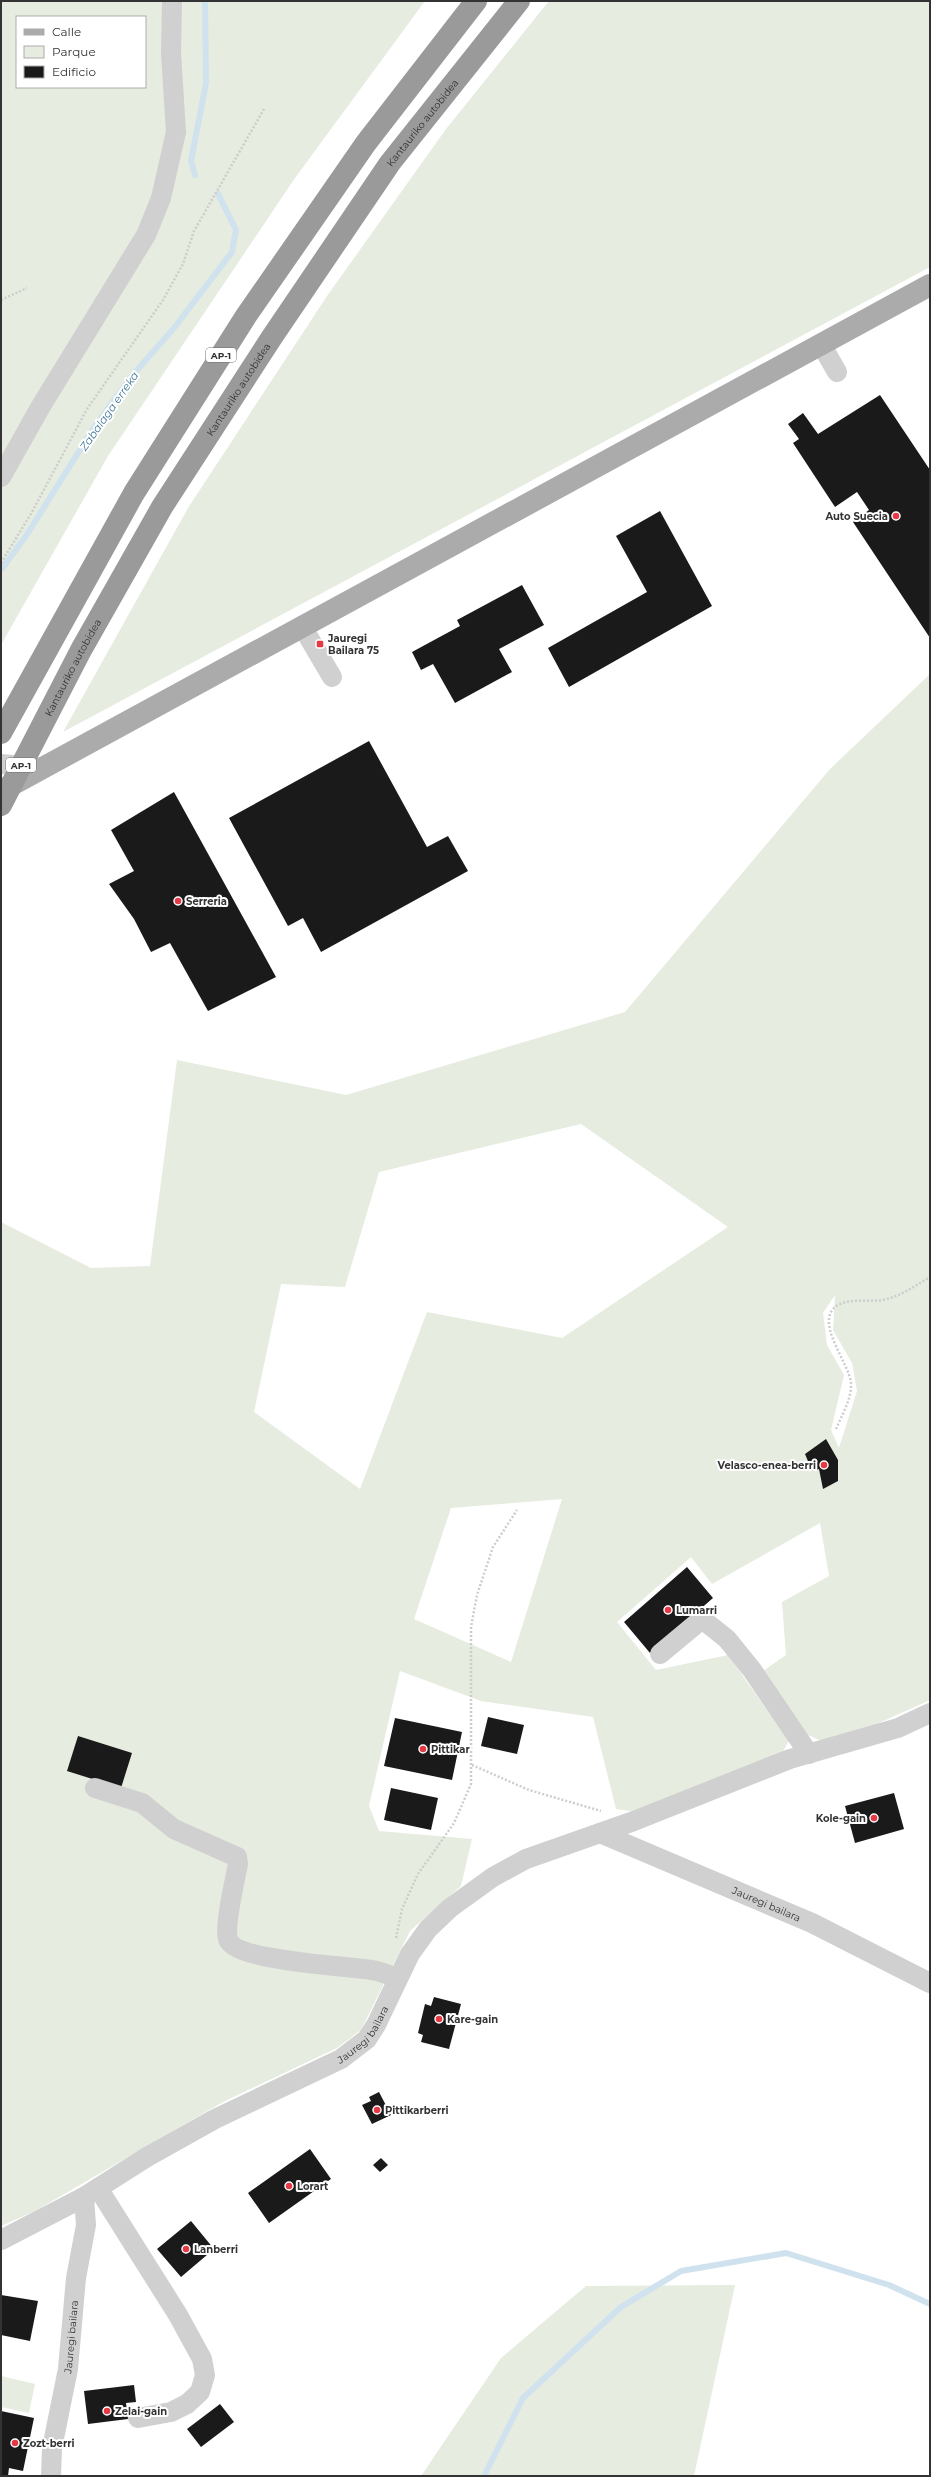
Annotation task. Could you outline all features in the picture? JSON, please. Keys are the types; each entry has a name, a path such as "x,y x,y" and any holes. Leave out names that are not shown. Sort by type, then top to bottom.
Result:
{"highway":[{"name":"AP-1","path":"1,733 134,493 246,316 366,143 476,1"},
{"name":"Kantauriko autobidea","path":"1,805 81,650 162,507 268,343 390,163 519,1"}],"main road":[{"path":"1,791 44,766 930,285"}],"street":[{"path":"1,477 41,406 146,235 162,198 176,132 171,53 172,1"},
{"path":"821,344 836,372"},
{"path":"302,626 332,677"},
{"path":"1,764 44,766"},
{"path":"660,1654 702,1619 727,1638 752,1670 809,1754"},
{"name":"Jauregi bailara","path":"1,2240 91,2192 147,2157 215,2119 341,2059 357,2048 376,2025 397,1978 410,1954 428,1929 450,1908 493,1877 526,1859 634,1821 790,1759 898,1728 930,1713"},
{"path":"95,1788 142,1803 174,1829 237,1857 238,1864 227,1929 228,1940 234,1947 243,1952 292,1961 373,1970 397,1978"},
{"name":"Jauregi bailara","path":"600,1833 812,1923 930,1983"},
{"path":"91,2192 178,2314 202,2359 205,2375 200,2392 187,2404 171,2412 138,2418"},
{"name":"Jauregi bailara","path":"51,2476 52,2448 68,2369 76,2278 91,2192"}],"path":[{"path":"1,563 32,512 87,409 163,300 183,264 194,231 264,109"},
{"path":"1,300 27,288"},
{"path":"836,1429 851,1386 849,1370 831,1336 831,1313 837,1306 846,1302 882,1300 897,1296 930,1277"},
{"path":"395,1941 402,1909 418,1874 454,1823 465,1803 471,1784 471,1627 477,1595 493,1547 517,1510"},
{"path":"472,1765 529,1790 634,1821"}],"green space":[{"path":"1,1 425,1 295,178 108,456 1,645"},
{"path":"549,1 930,1 930,267 63,732 188,508 327,296 446,129"},
{"path":"930,674 930,1700 870,1727 821,1741 806,1734 763,1671 786,1655 782,1602 829,1576 820,1523 712,1584 691,1557 617,1622 656,1670 728,1655 789,1741 782,1753 638,1812 616,1809 593,1717 481,1701 400,1671 369,1806 379,1831 472,1839 461,1886 410,1931 361,2030 337,2048 223,2102 35,2211 1,2226 1,1222 91,1268 150,1266 177,1060 346,1095 625,1012 830,769","holes":["581,1124 728,1227 562,1338 427,1312 360,1489 254,1412 281,1284 345,1287 379,1172","835,1295 833,1330 852,1363 857,1391 839,1448 831,1430 844,1375 827,1345 823,1313","562,1499 511,1662 414,1619 451,1508"]},
{"path":"735,2285 694,2476 421,2476 501,2358 586,2286"},
{"path":"1,2376 35,2384 29,2413 1,2407"}],"building":[{"name":"Auto Suecia","path":"880,395 930,470 930,638 853,522 869,510 857,492 835,507 793,443 799,439 788,424 803,413 818,434"},
{"path":"660,511 712,606 569,687 548,648 647,592 616,536"},
{"path":"522,585 544,625 499,649 512,672 455,703 433,664 421,670 412,652 460,626 457,620"},
{"path":"369,741 427,847 448,836 468,871 321,952 303,918 288,926 229,818"},
{"name":"Serreria","path":"174,792 276,977 208,1011 170,943 151,952 134,919 109,884 134,871 111,830"},
{"name":"Velasco-enea-berri","path":"826,1439 838,1460 838,1481 823,1489 819,1469 812,1471 805,1454"},
{"name":"Lumarri","path":"687,1567 713,1598 650,1653 624,1622"},
{"path":"488,1717 524,1725 517,1754 481,1746"},
{"name":"Pittikar","path":"395,1718 462,1732 452,1780 384,1766"},
{"path":"78,1736 132,1753 121,1788 67,1771"},
{"path":"391,1788 438,1798 431,1830 384,1820"},
{"name":"Kole-gain","path":"894,1793 904,1829 855,1843 845,1806"},
{"name":"Kare-gain","path":"434,1997 461,2004 449,2049 421,2042 423,2035 418,2033 425,2004 431,2006"},
{"name":"Pittikarberri","path":"379,2092 391,2115 372,2124 362,2105 371,2101 369,2097"},
{"name":"Lorart","path":"310,2149 331,2179 269,2223 248,2193"},
{"path":"381,2158 388,2165 380,2172 373,2165"},
{"name":"Lanberri","path":"191,2221 214,2249 181,2277 157,2249"},
{"path":"1,2295 38,2301 30,2341 1,2335"},
{"name":"Zelai-gain","path":"134,2385 136,2402 126,2403 128,2419 88,2424 84,2391"},
{"path":"220,2404 234,2422 201,2447 187,2429"},
{"name":"Zozt-berri","path":"1,2411 34,2418 23,2471 9,2468 8,2476 1,2476"}],"waterway":[{"name":"Zabalaga erreka","path":"195,175 191,161 206,83 205,1"},
{"name":"Zabalaga erreka","path":"1,570 26,536 93,429 131,377 174,328 232,252 236,230 218,194"},
{"path":"484,2476 523,2398 621,2307 681,2271 786,2253 889,2285 930,2304"}],"place":[{"name":"Auto Suecia","path":"896,516"},
{"name":"Jauregi Bailara 75","path":"320,644"},
{"name":"Serreria","path":"178,901"},
{"name":"Velasco-enea-berri","path":"824,1465"},
{"name":"Lumarri","path":"668,1610"},
{"name":"Pittikar","path":"423,1749"},
{"name":"Kole-gain","path":"874,1818"},
{"name":"Kare-gain","path":"439,2019"},
{"name":"Pittikarberri","path":"377,2110"},
{"name":"Lorart","path":"289,2186"},
{"name":"Lanberri","path":"186,2249"},
{"name":"Zelai-gain","path":"107,2411"},
{"name":"Zozt-berri","path":"15,2443"}]}
